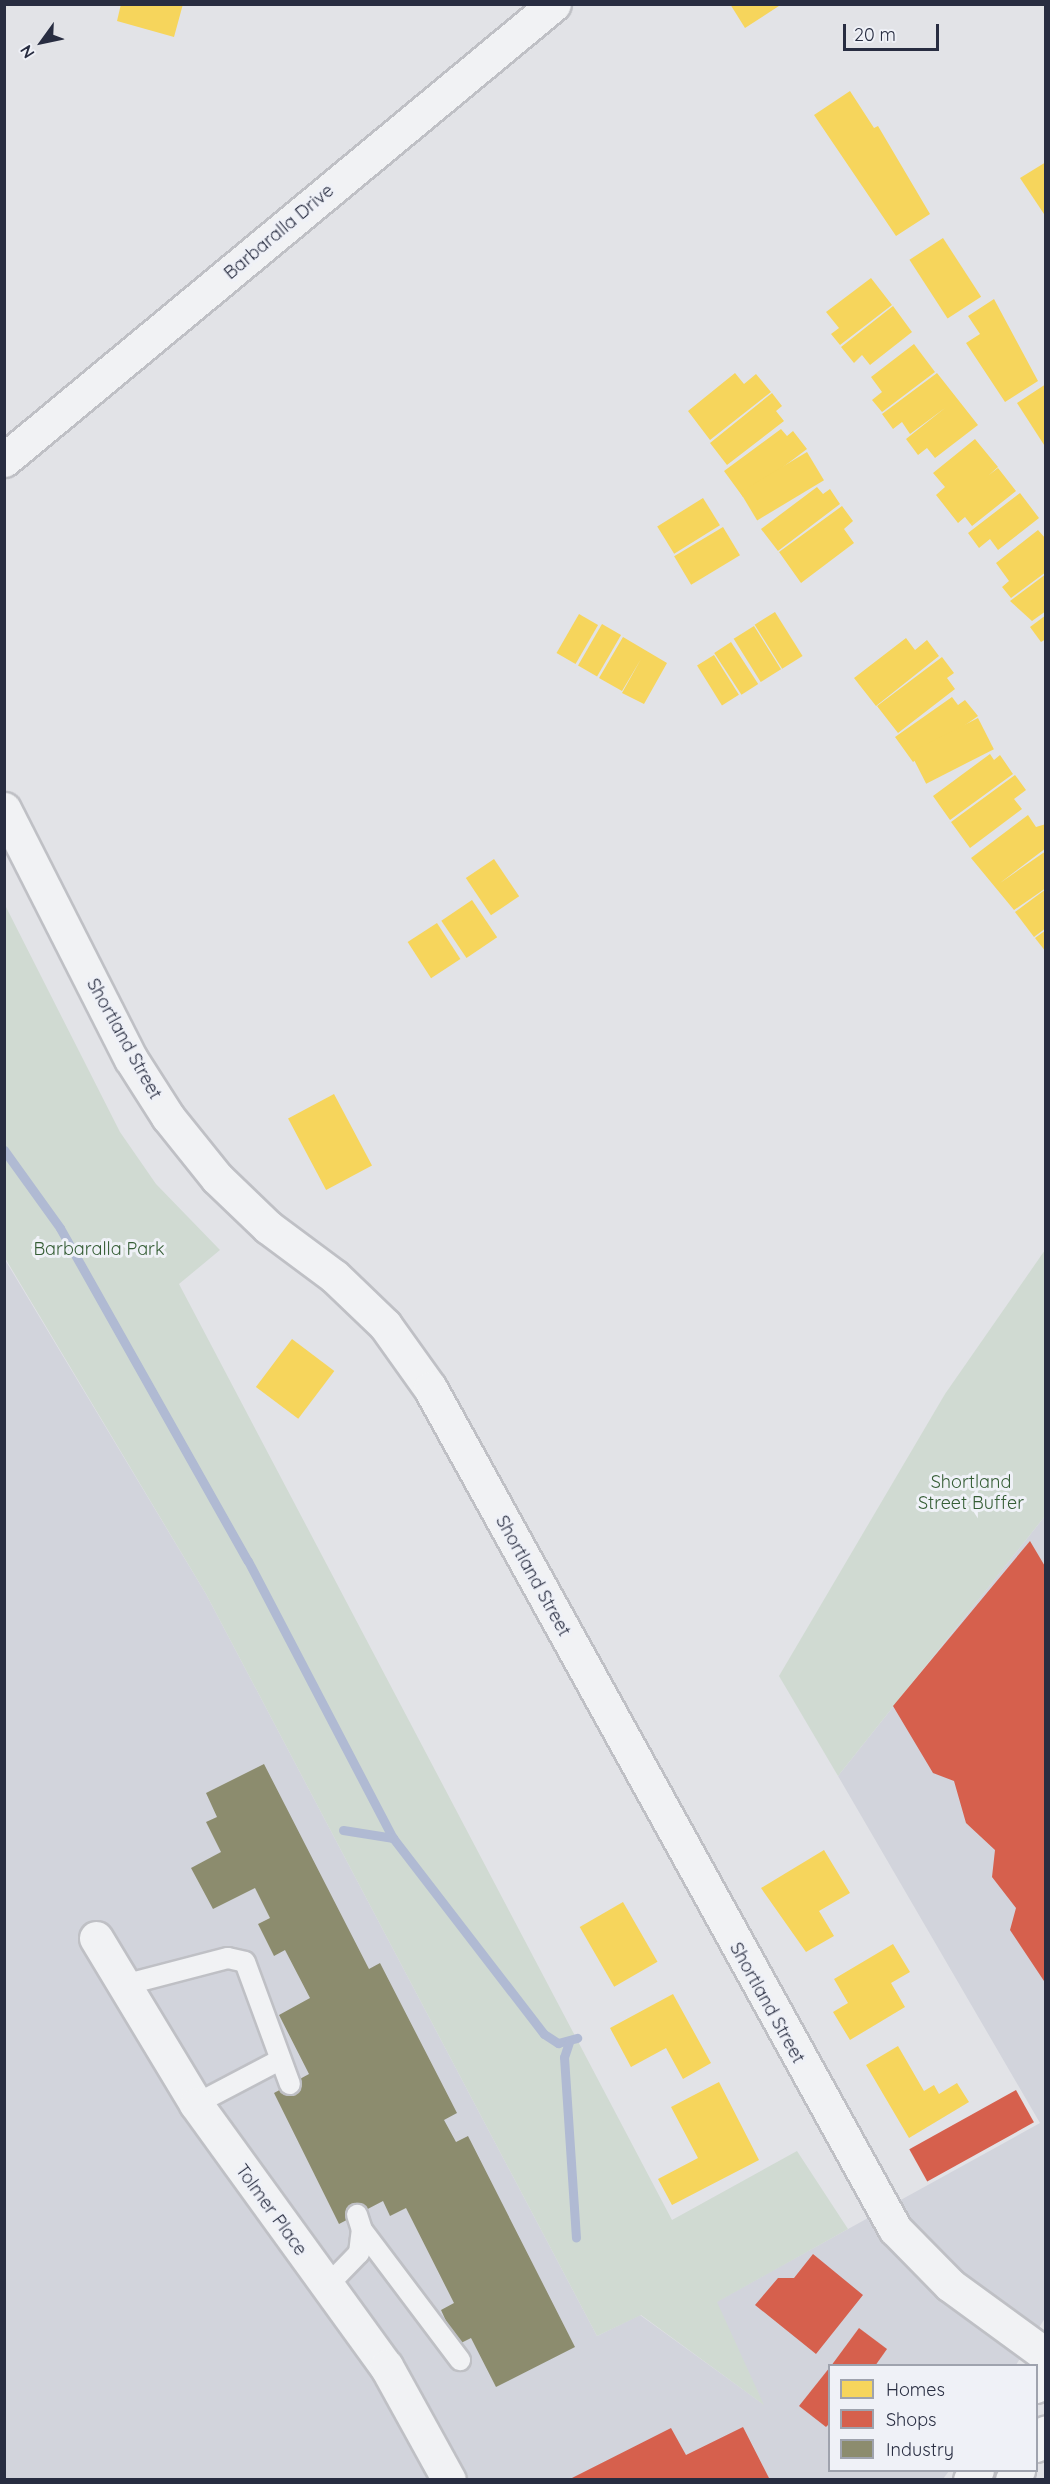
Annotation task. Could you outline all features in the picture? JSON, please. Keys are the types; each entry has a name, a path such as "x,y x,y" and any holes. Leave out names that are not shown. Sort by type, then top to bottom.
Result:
{"street":[{"name":"Barbaralla Drive","path":"4,460 554,4"},
{"name":"Shortland Street","path":"4,809 131,1059 168,1117 217,1178 268,1227 334,1276 385,1325 430,1388 895,2229 950,2285 1046,2355"},
{"name":"Tolmer Place","path":"96,1938 196,2104 386,2366 449,2480"}],"lane":[{"path":"124,1985 228,1958 245,1962 278,2061 290,2084"},
{"path":"196,2104 278,2061"},
{"path":"327,2286 359,2253 359,2222 460,2360"}],"shaded area":[{"path":"4,1258 206,1594 597,2336 640,2315 763,2404 716,2302 1040,2123 838,1776 1045,1516 1045,2318 1017,2364 828,2364 828,2472 948,2472 943,2479 5,2479"}],"green space":[{"name":"Barbaralla Park","path":"5,905 120,1132 156,1184 220,1250 179,1284 672,2220 797,2151 848,2229 717,2302 764,2405 641,2315 597,2336 206,1594 5,1258"},
{"name":"Shortland Street Buffer","path":"1045,1250 1045,1516 838,1776 779,1676 945,1394"}],"building: Homes":[{"path":"121,4 183,4 174,37 117,21"},
{"path":"730,4 782,4 745,28"},
{"path":"850,91 874,128 878,126 930,214 896,236 814,115"},
{"path":"1046,162 1046,217 1020,178"},
{"path":"943,238 981,297 948,318 909,260"},
{"path":"871,278 892,305 840,345 831,334 839,328 826,312"},
{"path":"994,299 1038,381 1005,402 966,343 980,334 968,316"},
{"path":"893,306 912,332 870,365 862,355 854,363 841,347"},
{"path":"914,344 935,372 882,412 872,400 882,392 871,377"},
{"path":"735,373 744,384 756,374 771,392 710,440 688,411"},
{"path":"937,373 978,425 935,458 927,448 918,455 906,439 945,408 910,434 902,422 893,429 882,414"},
{"path":"1046,384 1046,448 1017,403"},
{"path":"772,393 782,406 776,411 784,421 727,465 710,443"},
{"path":"781,429 787,436 793,431 807,449 743,497 724,471"},
{"path":"975,439 998,467 989,475 998,468 1016,491 972,526 965,517 958,523 936,495 945,487 933,473"},
{"path":"807,452 824,480 757,520 740,492"},
{"path":"817,487 823,494 830,489 840,504 778,551 761,529"},
{"path":"1020,493 1039,518 998,550 990,539 979,548 968,533"},
{"path":"703,498 720,525 674,554 657,527"},
{"path":"842,506 853,521 844,529 854,543 801,583 779,552"},
{"path":"723,527 740,555 691,585 674,556"},
{"path":"1038,530 1046,539 1046,572 1011,598 1002,587 1009,581 996,563"},
{"path":"1046,574 1046,611 1032,621 1010,601"},
{"path":"775,612 803,656 782,669 755,625"},
{"path":"579,614 598,625 576,664 556,653"},
{"path":"1046,615 1046,639 1041,642 1030,627"},
{"path":"602,624 621,635 597,677 578,666"},
{"path":"754,626 781,669 761,682 734,639"},
{"path":"623,637 667,663 644,704 622,693 641,659 622,691 599,678"},
{"path":"906,638 915,650 927,640 939,656 876,706 854,678"},
{"path":"731,642 758,684 741,695 714,653"},
{"path":"714,655 739,695 722,705 697,666"},
{"path":"942,657 954,673 947,678 955,689 898,733 877,706"},
{"path":"952,697 958,705 965,700 978,716 913,762 895,737"},
{"path":"978,718 994,749 926,784 910,753"},
{"path":"990,754 994,760 1000,755 1013,774 950,820 933,796"},
{"path":"1015,775 1026,790 1014,799 1022,809 970,848 951,822"},
{"path":"1028,815 1036,827 1046,824 1046,848 1000,883 1046,851 1046,888 1014,910 971,858"},
{"path":"494,859 519,896 491,915 466,878"},
{"path":"1046,889 1046,928 1034,937 1015,912"},
{"path":"472,900 497,937 466,958 441,921"},
{"path":"437,923 460,959 431,978 408,942"},
{"path":"1046,930 1046,952 1035,938"},
{"path":"334,1094 372,1166 326,1190 288,1118"},
{"path":"292,1339 334,1371 298,1419 256,1387"},
{"path":"824,1850 850,1893 819,1911 834,1936 806,1952 761,1888"},
{"path":"623,1902 658,1962 614,1987 580,1927"},
{"path":"893,1944 910,1972 891,1983 905,2007 850,2040 833,2012 848,2003 834,1979"},
{"path":"673,1994 711,2063 683,2079 666,2048 631,2067 610,2028"},
{"path":"898,2046 924,2091 934,2085 939,2094 957,2083 969,2102 909,2138 866,2065"},
{"path":"719,2082 759,2160 672,2205 658,2179 698,2158 671,2107"}],"building: Shops":[{"path":"1030,1541 1046,1568 1046,1984 1010,1930 1016,1908 992,1877 995,1850 966,1823 954,1781 933,1773 893,1706"},
{"path":"1016,2090 1034,2122 927,2182 909,2149"},
{"path":"813,2254 863,2295 816,2354 755,2305 778,2278 794,2278"},
{"path":"859,2328 887,2349 876,2364 832,2364"},
{"path":"828,2370 828,2425 826,2427 799,2406"},
{"path":"743,2427 770,2480 568,2480 671,2428 686,2455"}],"building: Industry":[{"path":"264,1764 369,1969 380,1963 457,2113 444,2120 456,2142 468,2136 575,2347 496,2387 471,2338 457,2345 441,2310 454,2303 406,2208 390,2216 383,2201 339,2224 274,2093 309,2074 279,2015 310,1998 285,1950 274,1956 258,1924 270,1918 255,1888 213,1909 191,1868 221,1852 206,1822 217,1817 206,1793"}],"waterway":[{"path":"4,1150 60,1228 248,1561 393,1838 544,2034 558,2043 577,2038"},
{"path":"343,1830 393,1838"},
{"path":"569,2042 564,2057 576,2238"}]}
